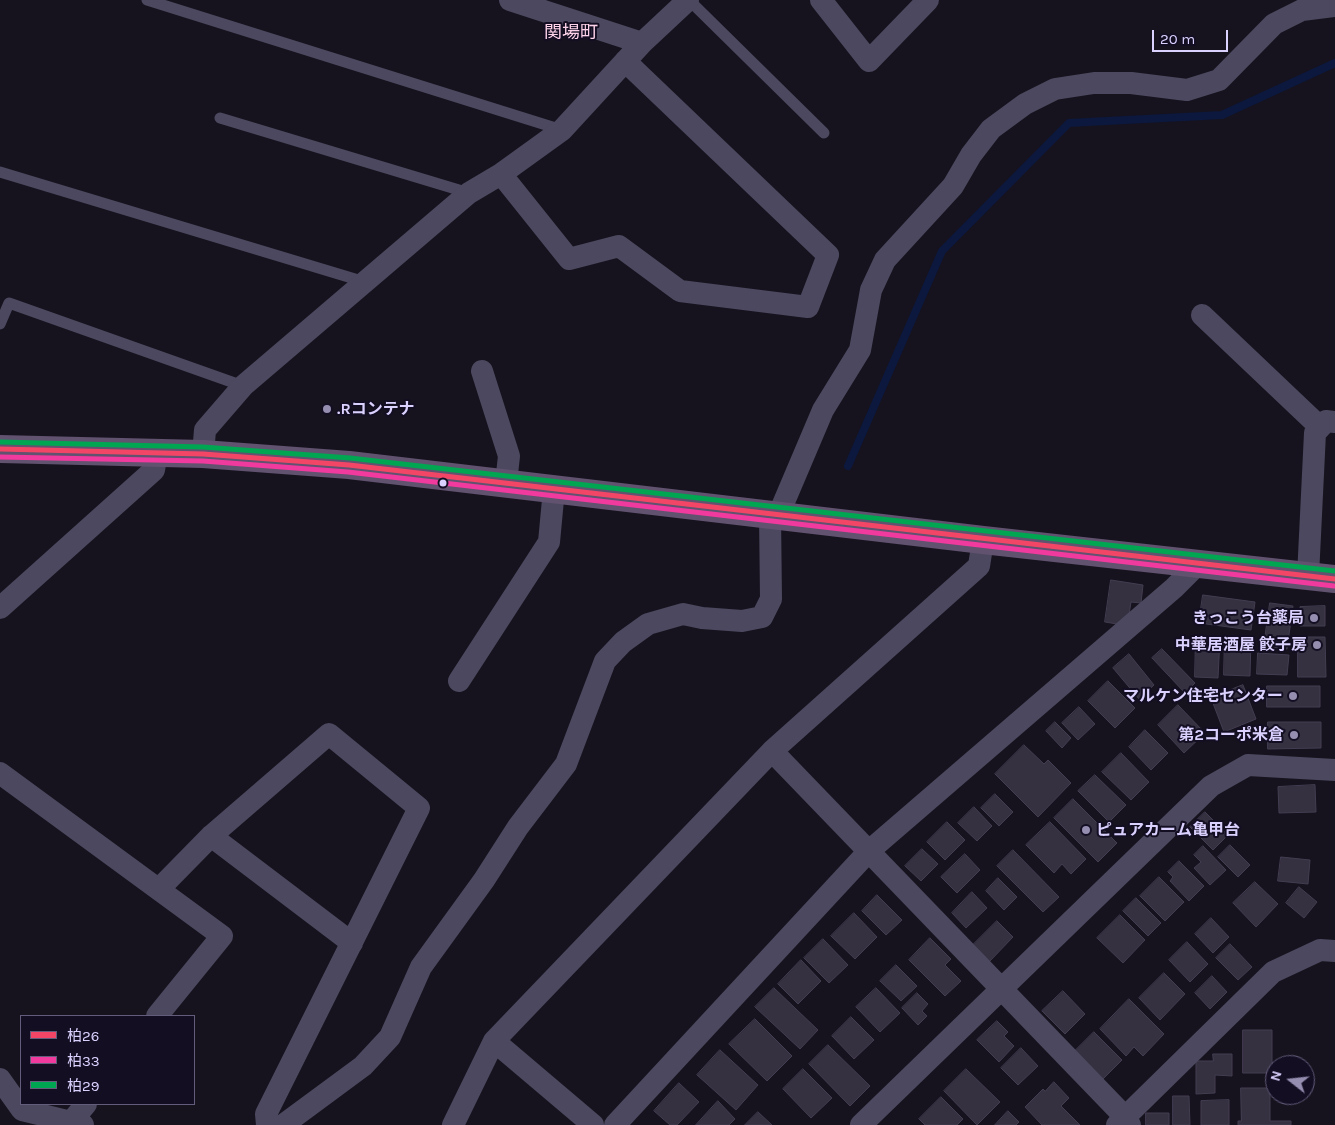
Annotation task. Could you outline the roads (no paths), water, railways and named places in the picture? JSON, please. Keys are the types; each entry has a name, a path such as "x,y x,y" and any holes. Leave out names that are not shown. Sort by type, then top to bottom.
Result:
{"main road":[{"path":"0,450 202,454 349,466 983,540 1335,578"}],"street":[{"path":"510,0 642,43"},
{"path":"202,454 205,430 242,386 469,193 501,174 562,130 642,43 688,0"},
{"path":"821,0 869,61 928,0"},
{"path":"283,1125 363,1066 390,1037 421,967 484,880 518,827 566,764 605,661 623,642 648,624 683,614 702,618 742,621 762,617 771,600 774,516 823,410 860,350 870,290 885,260 953,186 971,155 991,129 1025,104 1055,89 1094,83 1131,83 1187,90 1219,80 1274,24 1302,10 1335,6"},
{"path":"501,174 569,259 619,246 680,291 808,307 828,255 625,61"},
{"path":"1202,315 1327,425 1315,433 1308,576"},
{"path":"482,371 509,456 506,483"},
{"path":"0,608 154,470 157,452"},
{"path":"459,681 549,542 554,489"},
{"path":"453,1125 494,1041 772,751 979,566 983,540"},
{"path":"615,1125 869,851 1174,588 1199,563"},
{"path":"160,888 211,836 329,734 419,808 266,1114 267,1125"},
{"path":"772,751 1001,989 1124,1122 1273,972 1320,950 1335,951"},
{"path":"861,1125 1211,786 1248,765 1335,770"},
{"path":"0,773 160,888 222,936 158,1015"},
{"path":"211,836 352,943"},
{"path":"494,1041 593,1125"},
{"path":"0,1079 18,1117 77,1124 86,1105"}],"lane":[{"path":"147,0 562,130"},
{"path":"688,0 824,133"},
{"path":"220,118 469,193"},
{"path":"0,172 365,282"},
{"path":"0,324 9,303 242,386"}],"waterway":[{"path":"848,466 942,251 1069,123 1222,115 1335,63"}],"place":[{"name":".Rコンテナ","path":"327,409"},
{"name":"きっこう台薬局","path":"1314,618"},
{"name":"中華居酒屋 餃子房","path":"1317,645"},
{"name":"マルケン住宅センター","path":"1293,696"},
{"name":"第2コーポ米倉","path":"1294,735"},
{"name":"ピュアカーム亀甲台","path":"1086,830"}],"district":[{"name":"関場町","path":"571,33"}]}
